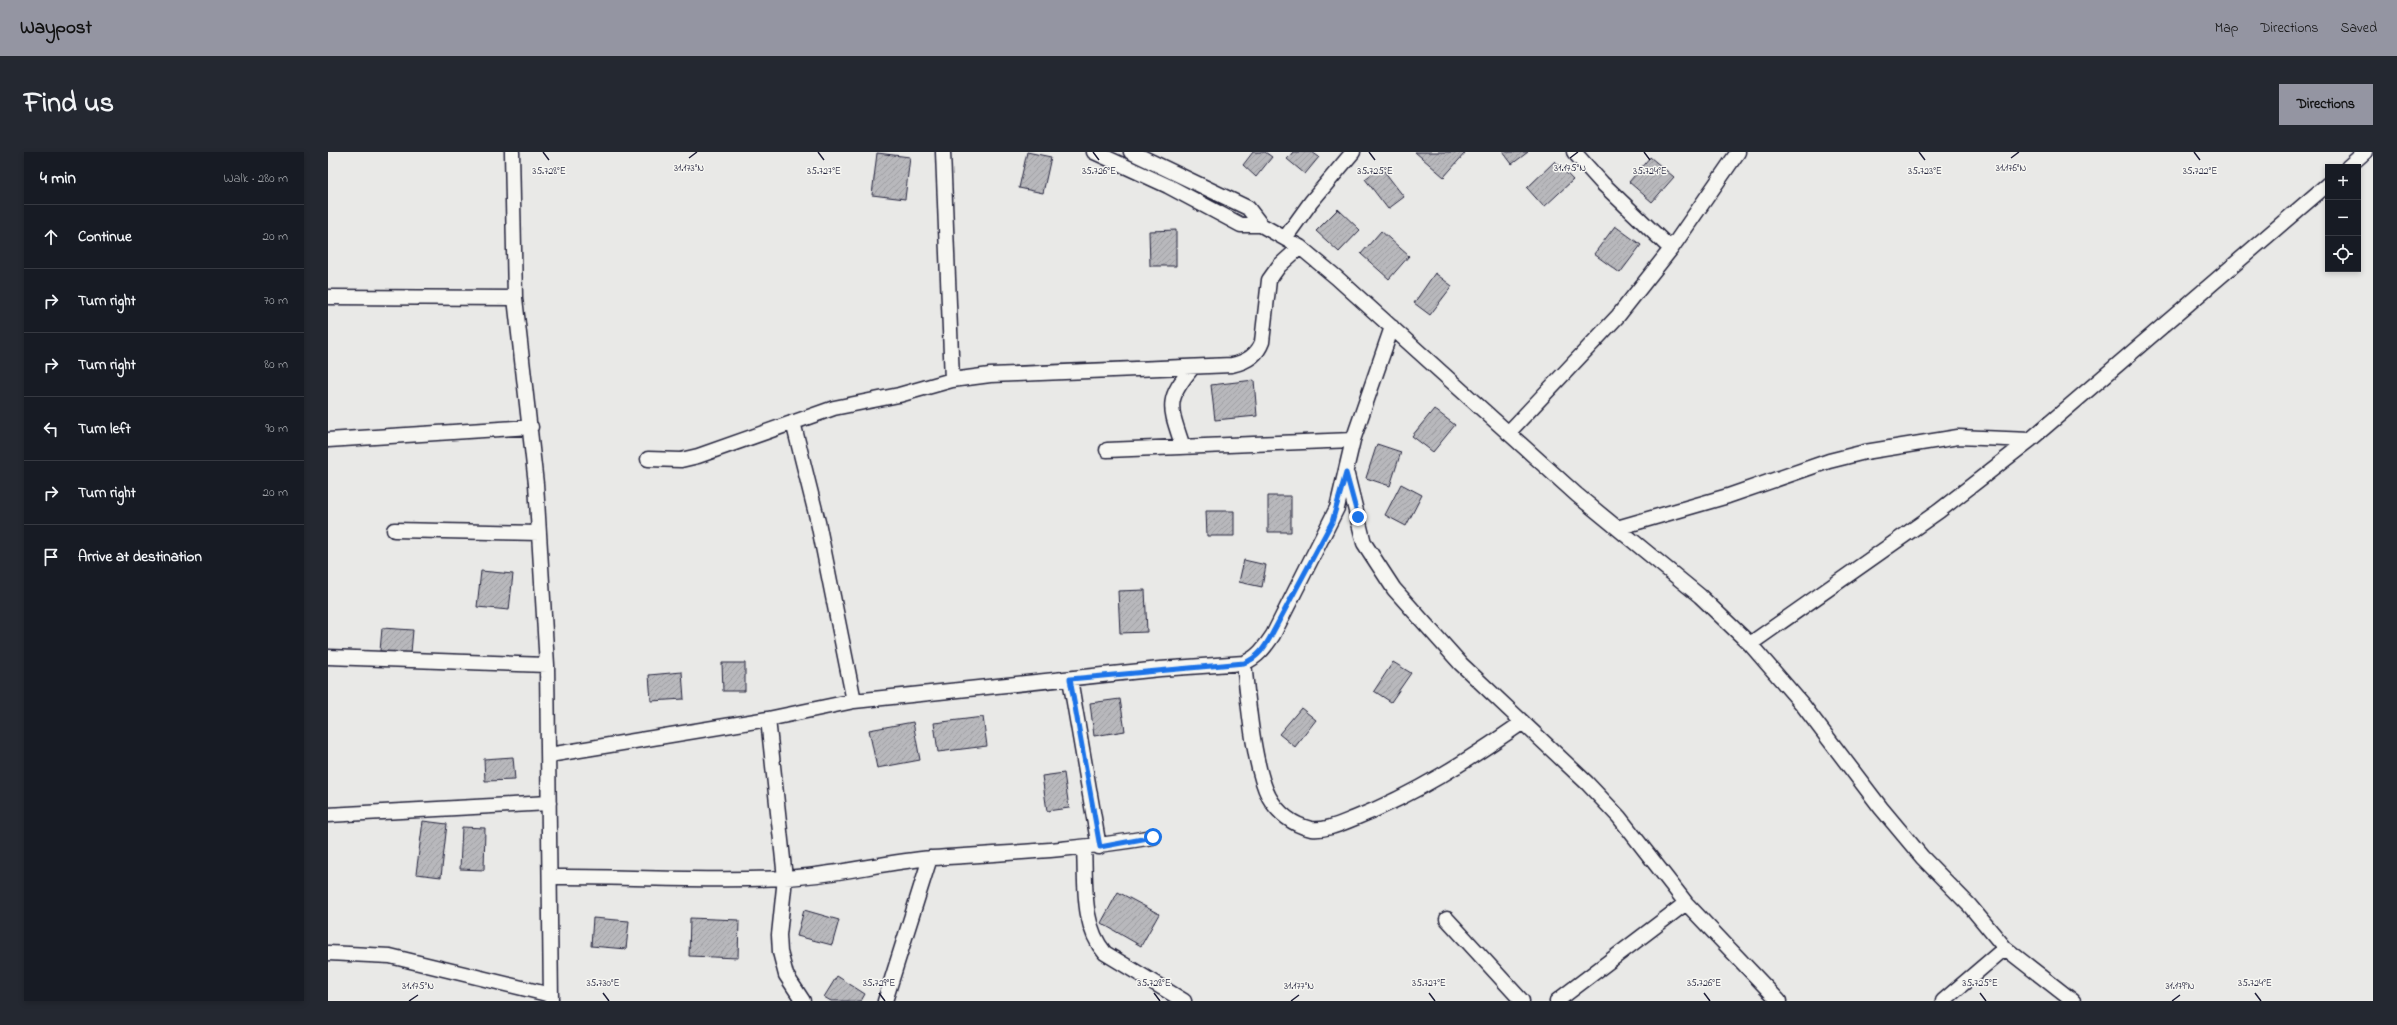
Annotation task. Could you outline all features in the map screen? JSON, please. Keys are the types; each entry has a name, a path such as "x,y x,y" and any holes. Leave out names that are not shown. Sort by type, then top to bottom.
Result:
{"street":[{"path":"328,953 390,956 551,998 547,665 531,427 515,298 512,152"},
{"path":"943,152 952,380"},
{"path":"1094,152 1168,186 1241,225 1261,225"},
{"path":"1131,152 1248,208 1261,225 1300,247 1392,327 1576,495 1700,596 1750,644 1802,704 1896,827 2005,948 2073,1001"},
{"path":"1285,238 1311,202 1353,152"},
{"path":"1574,152 1602,183 1671,249"},
{"path":"1508,433 1618,316 1671,249 1738,152"},
{"path":"2351,164 2365,152"},
{"path":"1750,644 1939,511 2030,440 2325,187"},
{"path":"648,459 681,460 698,456 834,408 898,395 952,380 990,376 1192,367 1244,362 1260,349 1269,280 1279,266 1300,247"},
{"path":"328,297 515,298"},
{"path":"549,755 768,720 854,701 1244,663 1252,660 1264,648 1295,594 1332,522 1346,473 1353,440 1392,327"},
{"path":"1183,447 1173,416 1172,402 1177,387 1192,367"},
{"path":"793,422 818,522 854,701"},
{"path":"328,440 531,427"},
{"path":"1617,528 1728,496 1829,461 1865,452 1958,437 2030,440"},
{"path":"1107,450 1353,440"},
{"path":"1346,473 1364,543 1394,589 1461,664 1523,722 1619,817 1686,903 1779,1001"},
{"path":"394,530 539,533"},
{"path":"328,656 547,665"},
{"path":"1244,663 1254,741 1262,777 1269,796 1285,817 1300,825 1312,829 1325,828 1352,819 1423,786 1467,760 1523,722"},
{"path":"1070,679 1100,847"},
{"path":"768,720 786,878 779,935 780,952 786,975 804,1001"},
{"path":"328,815 549,803"},
{"path":"550,878 613,877 673,880 786,878 930,858 1100,847 1153,837"},
{"path":"1084,848 1088,916 1096,942 1105,953 1184,1001"},
{"path":"885,1001 930,858"},
{"path":"1557,1001 1686,903"},
{"path":"1447,919 1522,1001"},
{"path":"1943,1001 2005,948"}],"building":[{"path":"1027,152 1051,157 1043,193 1019,188"},
{"path":"1253,152 1265,152 1272,157 1256,177 1243,165"},
{"path":"1293,152 1312,152 1319,157 1305,174 1287,159"},
{"path":"1415,152 1463,152 1465,153 1444,177"},
{"path":"1503,152 1528,152 1512,164"},
{"path":"877,153 910,157 905,199 872,195"},
{"path":"1650,157 1674,177 1652,202 1629,182"},
{"path":"1555,161 1573,180 1544,207 1527,188"},
{"path":"1381,167 1404,197 1388,209 1365,179"},
{"path":"1338,209 1360,230 1339,252 1316,231"},
{"path":"1615,226 1641,245 1620,273 1594,254"},
{"path":"1176,230 1176,266 1150,266 1149,231"},
{"path":"1381,231 1409,256 1389,279 1361,254"},
{"path":"1435,273 1452,286 1430,315 1414,303"},
{"path":"1254,380 1257,416 1215,420 1211,385"},
{"path":"1434,409 1455,425 1433,452 1412,436"},
{"path":"1377,444 1401,452 1390,486 1366,478"},
{"path":"1401,484 1422,495 1406,526 1385,515"},
{"path":"1268,496 1291,496 1291,532 1268,532"},
{"path":"1206,511 1234,511 1234,536 1207,536"},
{"path":"1244,560 1266,565 1262,587 1239,582"},
{"path":"481,571 513,574 509,610 477,607"},
{"path":"1145,590 1147,632 1120,633 1118,591"},
{"path":"382,628 413,630 411,653 380,651"},
{"path":"1393,662 1411,673 1391,702 1374,691"},
{"path":"722,663 745,663 745,691 723,691"},
{"path":"682,672 684,699 651,701 649,675"},
{"path":"1120,699 1125,731 1094,736 1090,703"},
{"path":"1301,708 1316,720 1295,747 1279,734"},
{"path":"983,717 987,746 938,752 934,723"},
{"path":"913,722 920,760 877,768 869,730"},
{"path":"513,757 515,780 485,781 484,759"},
{"path":"1064,773 1069,808 1047,811 1042,776"},
{"path":"423,821 447,824 441,877 416,874"},
{"path":"462,827 485,828 484,870 460,869"},
{"path":"1118,892 1159,914 1141,946 1101,923"},
{"path":"804,910 839,920 832,945 797,936"},
{"path":"593,918 629,921 626,949 591,946"},
{"path":"690,918 739,920 738,958 689,956"},
{"path":"837,976 865,994 861,1001 831,1001 824,997"}],"route":[{"path":"1153,837 1100,847 1070,679 1160,669 1244,663 1252,660 1264,648 1295,594 1332,522 1346,473 1358,517"}]}
